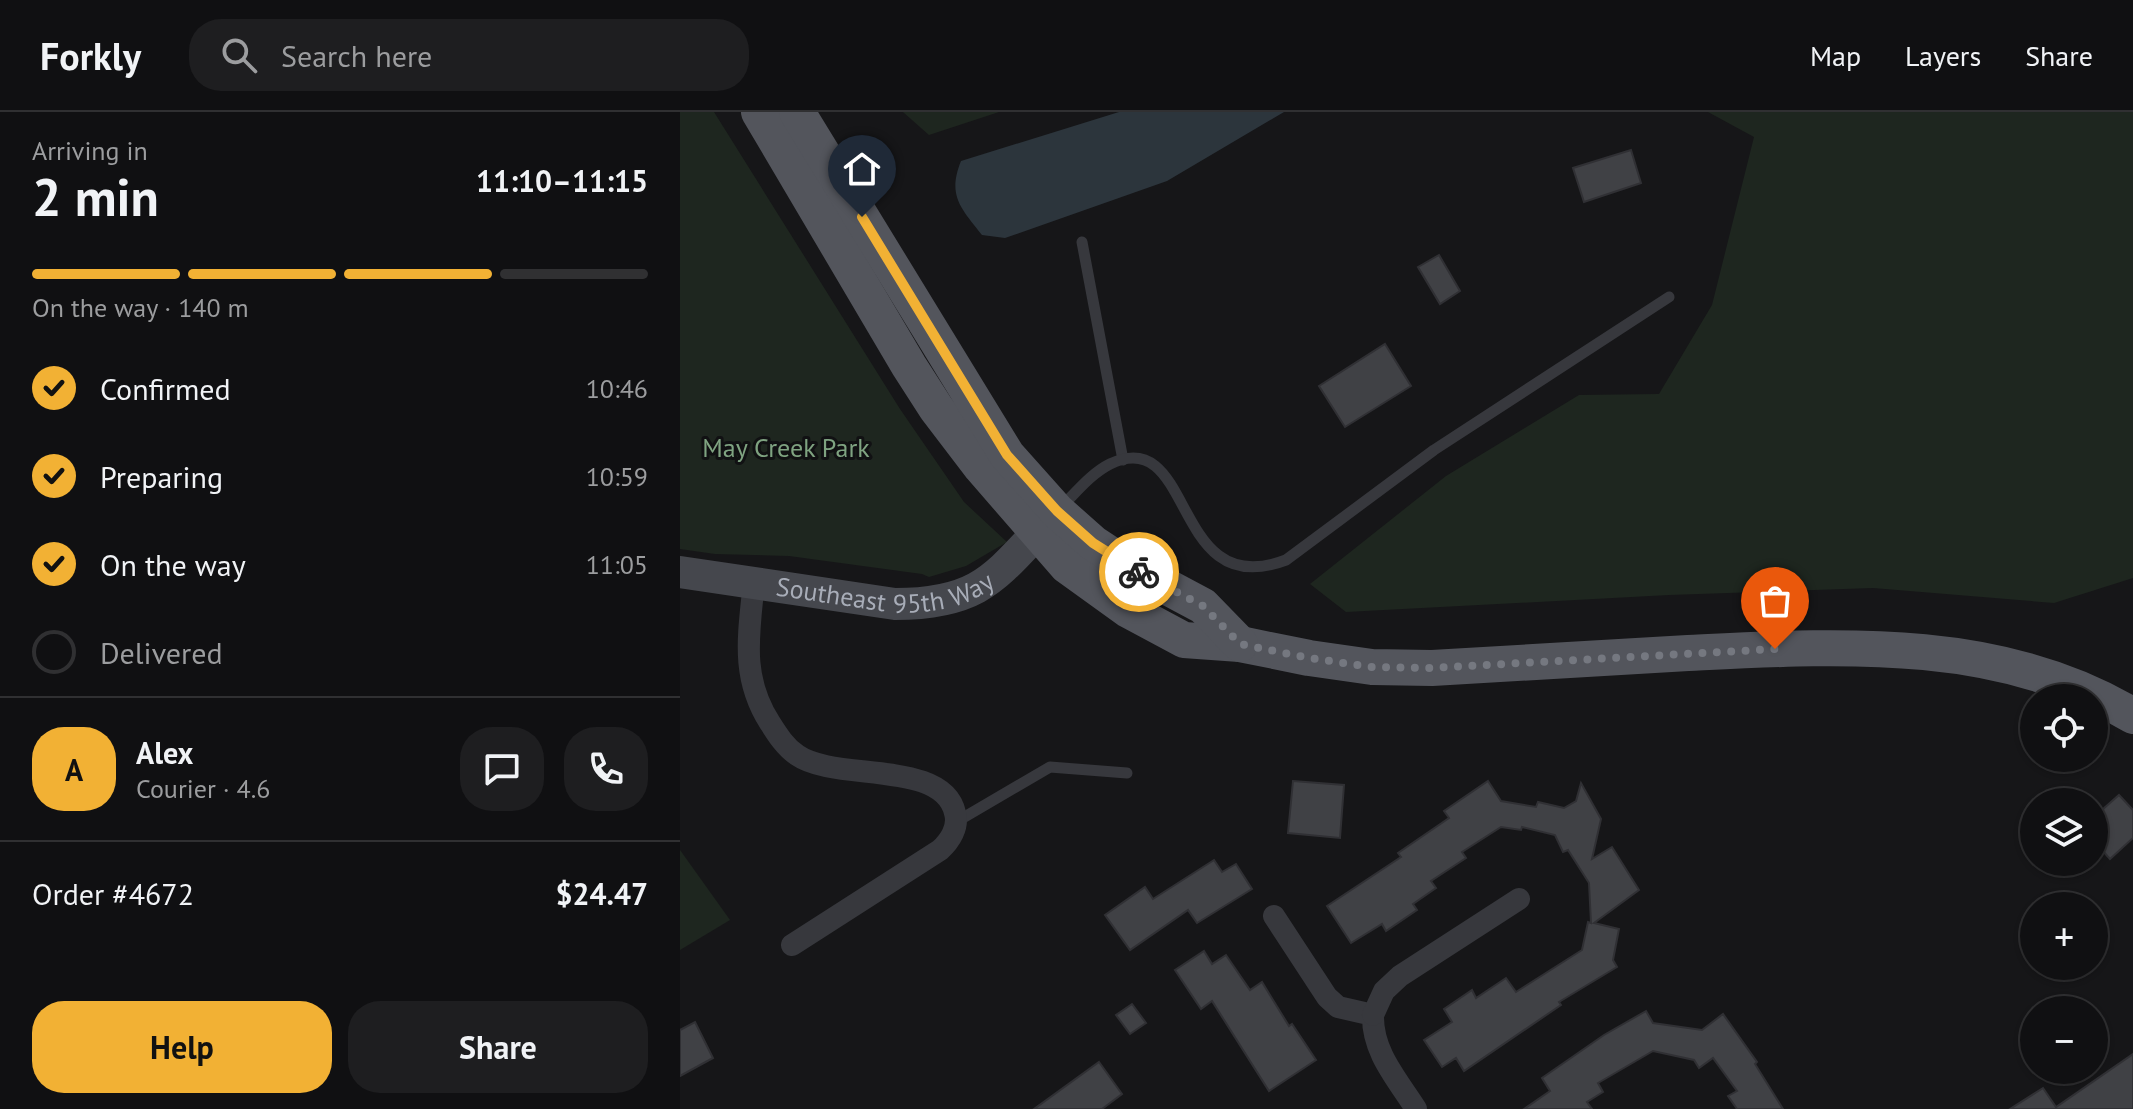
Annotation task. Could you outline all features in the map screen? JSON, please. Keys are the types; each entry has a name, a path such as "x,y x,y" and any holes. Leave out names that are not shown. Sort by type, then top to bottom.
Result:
{"main road":[{"path":"759,112 909,366 981,467 1047,522 1093,543 1128,566 1203,606 1240,644"},
{"path":"797,112 1047,522 1067,566 1128,610 1184,640 1240,644 1372,667 1432,668 1802,647 1893,650 2027,669 2075,687 2133,716"}],"street":[{"name":"Southeast 95th Way","path":"680,572 895,604 929,604 959,597 988,583 1047,522"},
{"path":"754,581 749,669 758,705 784,744 797,756 823,766 913,778 927,783 950,799 956,822 949,843 940,850 792,945"},
{"path":"1416,1109 1378,1050 1372,1033 1373,1015 1384,991 1400,976 1519,899"},
{"path":"1274,916 1327,997 1338,1007 1373,1015"}],"lane":[{"path":"1082,242 1123,460"},
{"path":"1047,522 1095,474 1123,460 1137,458 1158,469 1169,481 1198,535 1226,562 1242,568 1266,567 1286,560 1434,450 1669,297"},
{"path":"956,822 1050,767 1127,773"}],"green space":[{"name":"May Creek Park","path":"680,112 714,112 900,409 964,502 1007,542 966,566 929,577 789,556 715,554 680,549"},
{"path":"903,112 999,112 929,135"},
{"path":"1708,112 2133,112 2133,578 2054,603 1873,588 1346,612 1310,584 1446,476 1579,395 1659,394 1712,305 1754,137"},
{"path":"680,850 730,920 680,950"}],"shaded area":[{"path":"1119,112 1284,112 1167,181 1005,238 982,235 962,209 955,184 961,161"}],"building":[{"path":"1631,150 1641,183 1584,202 1573,168"},
{"path":"1439,255 1460,291 1440,304 1418,267"},
{"path":"1385,344 1411,386 1345,427 1319,386"},
{"path":"1293,781 1344,785 1340,838 1288,833"},
{"path":"1488,781 1501,801 1536,807 1538,802 1564,808 1576,801 1581,783 1601,819 1592,859 1612,847 1639,890 1594,923 1619,929 1613,960 1617,967 1559,1002 1561,1005 1464,1071 1456,1058 1442,1067 1424,1040 1452,1022 1444,1009 1472,990 1476,998 1506,978 1516,992 1582,950 1588,922 1591,923 1589,883 1568,850 1563,852 1555,835 1522,827 1521,830 1501,827 1462,852 1466,858 1431,881 1436,888 1413,904 1417,910 1386,931 1382,924 1351,943 1327,906 1401,857 1398,853 1449,818 1444,811"},
{"path":"2119,795 2133,810 2133,838 2110,859 2108,857 2108,805"},
{"path":"1214,860 1222,872 1236,864 1252,889 1197,923 1188,910 1130,950 1105,915 1145,887 1153,899"},
{"path":"1204,951 1212,964 1226,955 1250,990 1262,982 1289,1026 1292,1024 1316,1060 1269,1091 1212,1001 1201,1009 1175,970"},
{"path":"1132,1004 1146,1023 1130,1034 1116,1015"},
{"path":"1646,1011 1653,1023 1702,1030 1723,1014 1757,1062 1755,1064 1783,1109 1737,1109 1728,1096 1737,1091 1713,1058 1699,1068 1694,1060 1653,1051 1598,1083 1603,1092 1587,1102 1592,1109 1524,1109 1550,1091 1542,1078 1604,1035"},
{"path":"695,1022 713,1058 680,1076 680,1030"},
{"path":"2133,1054 2133,1109 2010,1109 2043,1088 2056,1107 2089,1084 2108,1084 2108,1071"},
{"path":"1099,1062 1122,1094 1102,1109 1034,1109"}],"way so far":[{"path":"1139,572 1203,606 1240,644 1372,667 1432,668 1775,649"}],"route":[{"path":"862,217 1007,455 1037,491 1093,543 1139,572"}]}
